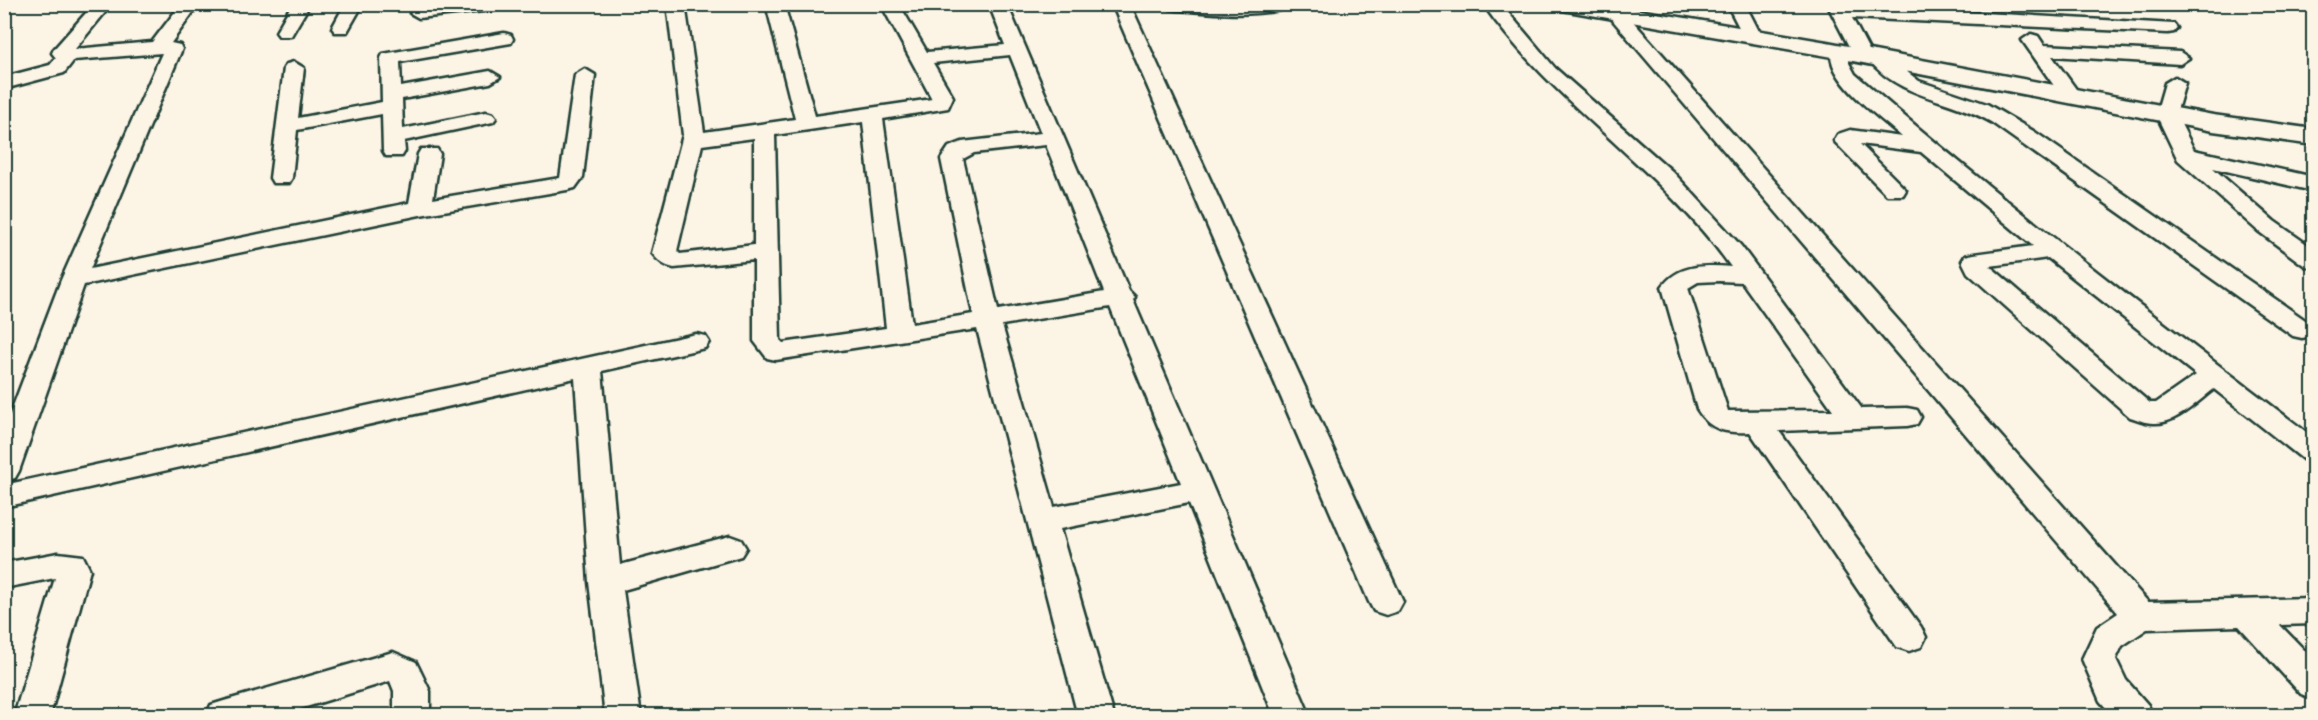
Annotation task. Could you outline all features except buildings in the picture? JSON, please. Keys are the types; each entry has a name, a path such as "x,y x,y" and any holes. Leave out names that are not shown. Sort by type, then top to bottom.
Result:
{"main road":[{"path":"1178,4 1238,8 1277,4"},
{"path":"1562,4 1586,8 1617,9 2166,114 2313,137"}],"street":[{"path":"4,471 73,280 173,49 158,47 68,55 61,53 104,4"},
{"path":"158,47 190,4"},
{"path":"285,32 301,4"},
{"path":"341,28 354,4"},
{"path":"413,54 413,24 421,9 503,4"},
{"path":"676,4 694,135 664,253 674,261 766,251"},
{"path":"775,4 807,125"},
{"path":"694,135 701,139 716,138 941,104 943,97 890,4"},
{"path":"999,4 1122,297 1292,716"},
{"path":"1121,4 1386,602"},
{"path":"1491,4 1548,72 1665,177 1732,251 1854,418"},
{"path":"1736,4 1753,36"},
{"path":"1995,4 2035,44 2071,96"},
{"path":"2168,28 2013,22 1838,8 1860,55 1888,70 1912,87 1983,110 2028,136 2302,330"},
{"path":"1617,9 2140,616"},
{"path":"1907,32 2180,58"},
{"path":"486,118 393,144 390,58 504,39"},
{"path":"921,58 1017,49"},
{"path":"4,82 57,69 68,55"},
{"path":"1860,55 1839,63 1847,77 2053,250 2313,453"},
{"path":"281,178 294,68"},
{"path":"73,280 420,208 567,183 572,177 585,75"},
{"path":"287,126 490,77"},
{"path":"2175,82 2166,114 2186,155 2266,226 2313,261"},
{"path":"872,115 900,333"},
{"path":"764,131 767,341 776,352 1122,297"},
{"path":"1894,190 1845,141 1845,138 1850,136 1928,147"},
{"path":"1055,138 970,147 957,152 952,159 987,320 1096,716"},
{"path":"420,208 429,154"},
{"path":"2186,155 2313,184"},
{"path":"2053,250 1974,261 1977,268 2140,410 2154,414 2166,410 2214,376"},
{"path":"1748,274 1689,275 1679,279 1675,287 1711,409 1718,418 1729,423 1908,417"},
{"path":"4,496 696,342"},
{"path":"588,367 592,447 605,582 623,716"},
{"path":"1758,422 1910,637"},
{"path":"1044,521 1200,490"},
{"path":"605,582 730,548"},
{"path":"4,576 58,565 72,565 74,570 32,716"},
{"path":"2135,716 2114,690 2099,659 2109,637 2140,616 2313,611"},
{"path":"2247,613 2313,684"},
{"path":"224,716 393,666 404,672 412,691 412,716"}]}
